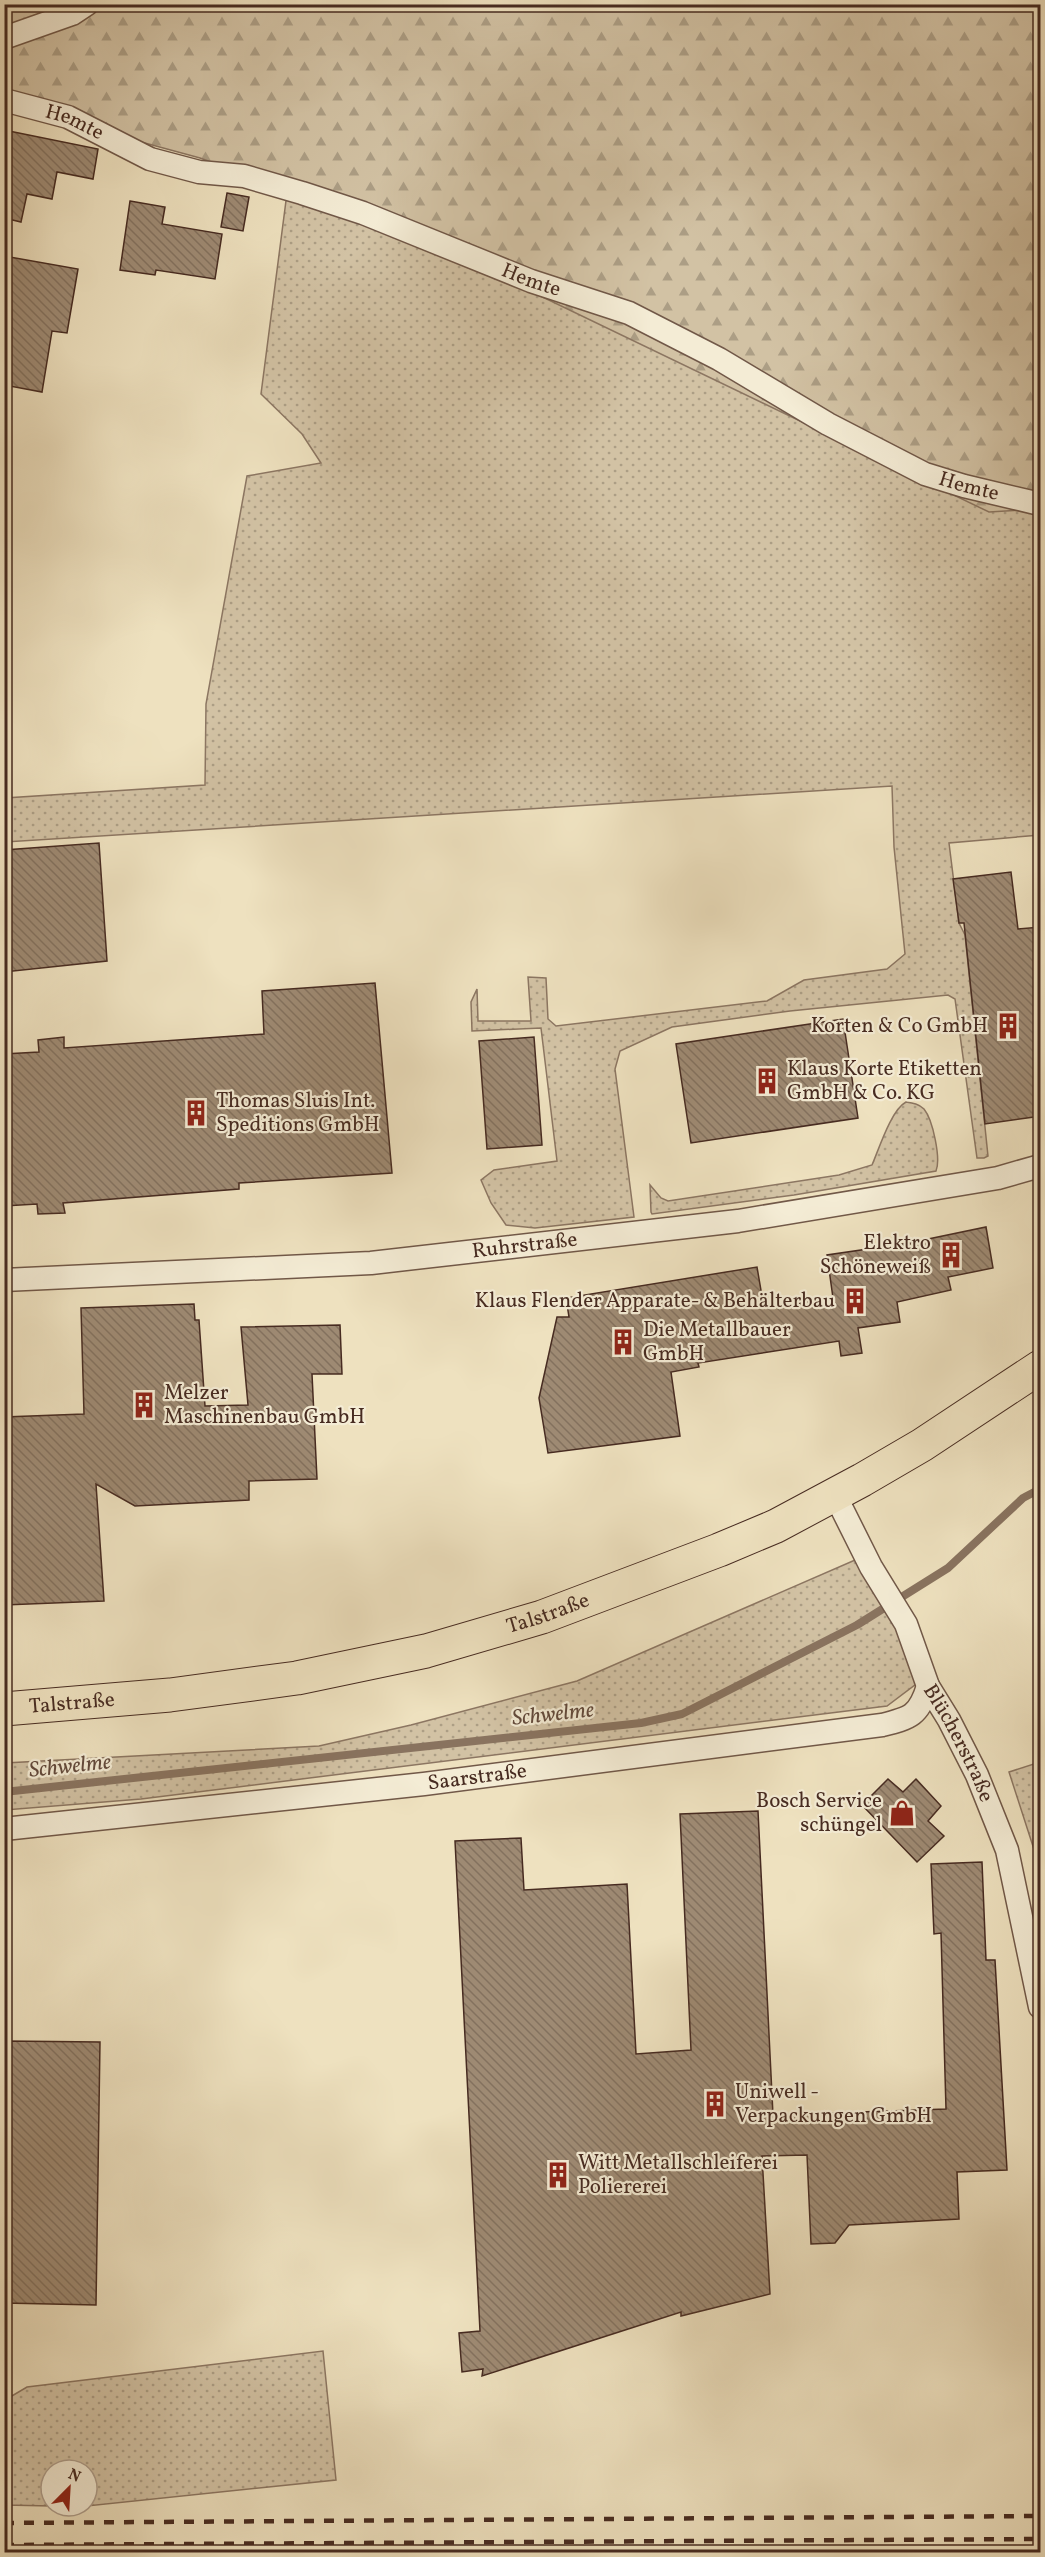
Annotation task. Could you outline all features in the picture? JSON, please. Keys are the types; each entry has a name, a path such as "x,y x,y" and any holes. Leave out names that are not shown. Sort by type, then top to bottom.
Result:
{"main road":[{"name":"Talstraße","path":"4,1709 170,1695 297,1678 426,1651 503,1629 589,1600 776,1526 835,1495 922,1444 1041,1367"}],"street":[{"path":"4,38 72,14 87,4"},
{"name":"Hemte","path":"4,100 68,117 107,139 150,159 199,172 244,176 363,213 531,281 629,313 719,359 848,435 925,474 964,486 1041,504"},
{"name":"Ruhrstraße","path":"4,1280 371,1263 738,1221 998,1178 1041,1166"},
{"name":"Blücherstraße","path":"835,1495 885,1592 906,1624 928,1686 949,1720 977,1775 1007,1850 1041,2007"},
{"name":"Saarstraße","path":"4,1829 424,1784 882,1725 906,1719 917,1711 928,1686"}],"green space":[{"path":"4,5 1040,5 1040,509 989,512 416,236 200,158 5,105"},
{"path":"287,193 416,236 1040,509 1040,835 949,843 959,923 965,935 988,1156 977,1158 955,999 948,995 790,1011 672,1027 620,1051 615,1069 634,1217 535,1228 506,1225 491,1203 481,1180 494,1170 557,1161 541,1028 472,1031 471,1002 477,989 478,1021 531,1021 528,977 546,978 548,1019 556,1026 767,1001 804,980 887,969 905,954 894,847 892,786 5,842 5,798 205,785 206,704 247,476 321,463 302,434 261,394"},
{"path":"906,1102 920,1106 927,1114 937,1149 936,1171 794,1195 652,1214 651,1212 650,1185 661,1198 668,1201 839,1175 872,1165 890,1121"},
{"path":"862,1557 932,1672 887,1706 141,1799 5,1810 5,1763 319,1746 411,1725 577,1681"},
{"path":"1040,1762 1040,1868 1009,1772"},
{"path":"323,2351 336,2480 99,2505 99,2458 39,2458 39,2506 5,2505 5,2400 27,2387"}],"building":[{"path":"4,130 98,149 93,179 57,172 52,199 27,194 21,222 4,218"},
{"path":"227,193 249,197 243,231 221,227"},
{"path":"130,201 165,207 162,224 222,234 215,279 156,270 155,275 120,270"},
{"path":"4,256 78,269 67,333 52,331 42,392 4,385"},
{"path":"99,843 107,961 4,972 4,850"},
{"name":"Korten & Co GmbH","path":"1011,872 1018,929 1041,927 1041,1116 985,1124 964,923 959,923 953,879"},
{"name":"Thomas Sluis Int. Speditions GmbH","path":"375,983 392,1173 239,1183 239,1189 63,1203 65,1213 38,1214 37,1204 4,1206 4,1054 39,1052 38,1040 64,1037 64,1048 264,1034 262,991"},
{"name":"Klaus Korte Etiketten GmbH & Co. KG","path":"843,1019 858,1118 691,1143 676,1044"},
{"path":"534,1037 542,1145 487,1149 479,1041"},
{"path":"986,1227 993,1268 948,1277 951,1290 897,1302 900,1322 858,1328 862,1353 841,1356 839,1341 698,1363 699,1367 671,1372 680,1436 548,1453 539,1398 557,1317 569,1317 566,1298 757,1267 764,1308 833,1298 827,1255 909,1243"},
{"name":"Melzer Maschinenbau GmbH","path":"194,1304 195,1320 199,1320 205,1406 248,1405 241,1327 340,1325 342,1374 312,1374 317,1479 249,1481 249,1500 135,1506 96,1484 104,1601 4,1605 4,1417 84,1414 81,1308"},
{"name":"Bosch Service schüngel","path":"888,1779 903,1792 916,1779 941,1806 928,1821 944,1836 917,1862 862,1805"},
{"path":"758,1811 773,2115 946,2109 941,1933 934,1934 931,1864 982,1862 986,1960 995,1960 1007,2170 957,2172 959,2219 849,2225 835,2243 811,2244 807,2155 762,2156 770,2294 681,2316 681,2312 482,2376 483,2369 462,2372 459,2333 480,2331 455,1841 521,1838 524,1890 627,1884 636,2054 691,2050 680,1814"},
{"path":"4,2041 100,2042 96,2305 4,2303"}],"waterway":[{"name":"Schwelme","path":"4,1792 641,1723 682,1714 857,1625 948,1568 1023,1498 1040,1489"}],"railway":[{"path":"4,2523 1040,2516"},
{"path":"4,2545 1040,2539"}],"place":[{"name":"Korten & Co GmbH","path":"1008,1026"},
{"name":"Klaus Korte Etiketten GmbH & Co. KG","path":"767,1081"},
{"name":"Thomas Sluis Int. Speditions GmbH","path":"196,1113"},
{"name":"Elektro Schöneweiß","path":"951,1255"},
{"name":"Klaus Flender Apparate- & Behälterbau","path":"855,1301"},
{"name":"Die Metallbauer GmbH","path":"623,1342"},
{"name":"Melzer Maschinenbau GmbH","path":"144,1405"},
{"name":"Bosch Service schüngel","path":"902,1813"},
{"name":"Uniwell - Verpackungen GmbH","path":"715,2104"},
{"name":"Witt Metallschleiferei Poliererei","path":"558,2175"}]}
